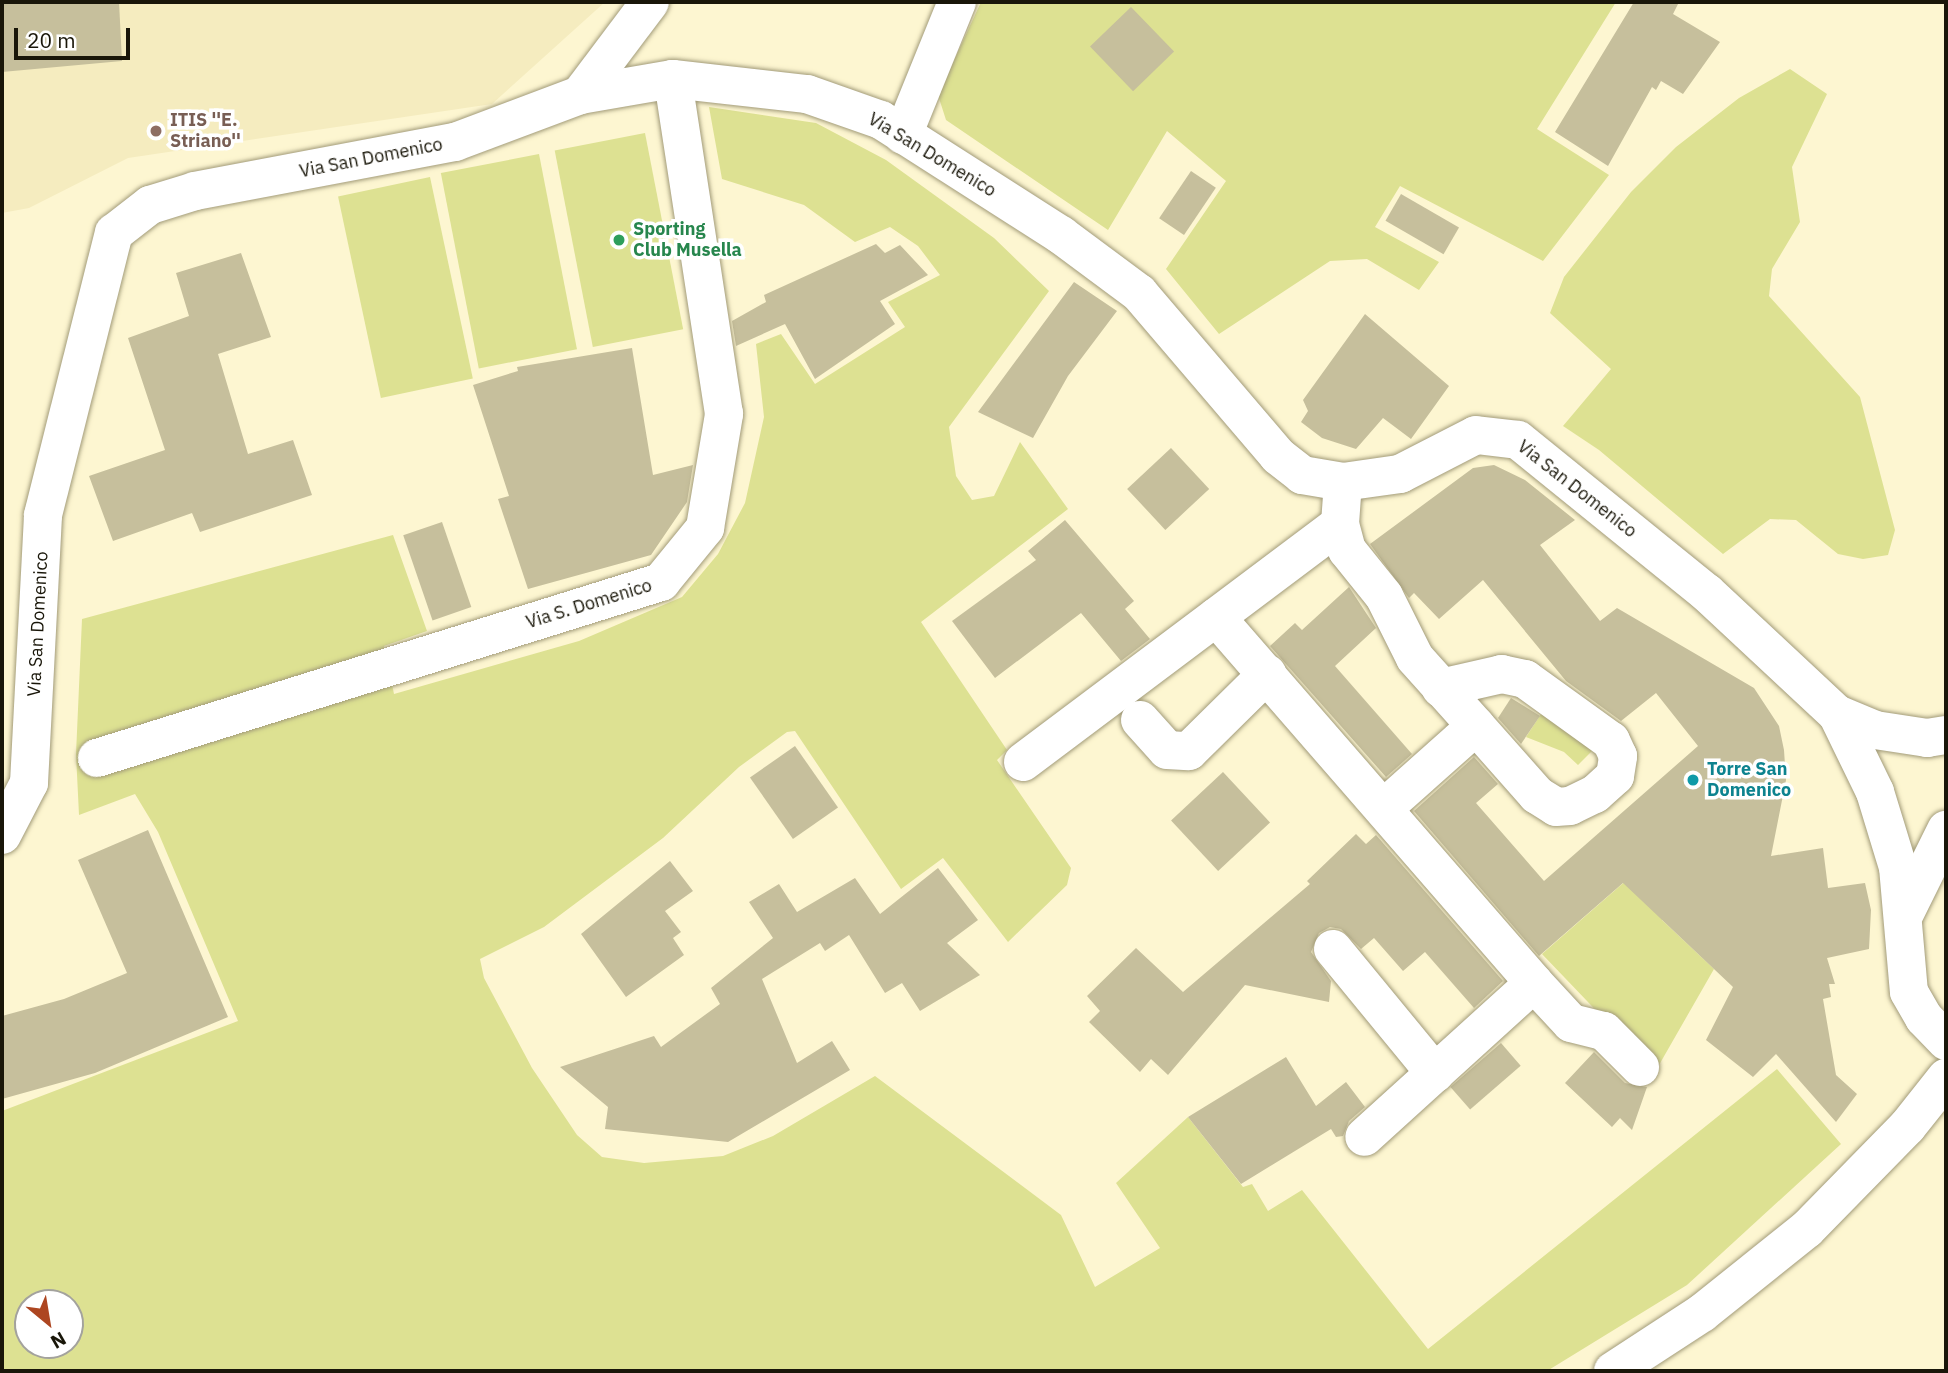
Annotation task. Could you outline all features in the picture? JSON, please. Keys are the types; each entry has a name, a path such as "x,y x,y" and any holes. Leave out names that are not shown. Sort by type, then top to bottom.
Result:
{"main road":[{"path":"580,95 650,2"},
{"path":"903,135 957,2"},
{"name":"Via San Domenico","path":"2,835 29,783 43,515 114,233 150,205 183,195 455,142 580,95 673,79 807,94 881,120 1061,235 1139,293 1278,456 1302,475 1343,482 1400,474 1476,435 1518,440 1706,592 1837,714 1875,730 1927,738 1946,735"},
{"name":"Via S. Domenico","path":"97,758 661,582 705,528 724,414 673,79"},
{"path":"1343,482 1340,524 1347,550 1384,596 1415,658 1441,688 1546,803 1570,806 1583,801 1615,776 1618,756 1611,741 1525,679 1502,674 1441,688"},
{"path":"1023,762 1340,524"},
{"path":"1216,617 1534,984 1572,1023 1604,1031 1640,1067"},
{"path":"1140,720 1167,750 1189,751 1267,674"},
{"name":"Via San Domenico","path":"1837,714 1879,805 1898,867 1909,992 1924,1018 1946,1041"},
{"path":"1384,808 1476,726"},
{"path":"1904,915 1946,830"},
{"path":"1333,949 1435,1073"},
{"path":"1364,1137 1534,984"},
{"path":"1617,1369 1702,1313 1807,1229 1906,1127 1946,1078"}],"shaded area":[{"name":"ITIS ''E. Striano''","path":"2,2 605,2 492,104 128,158 29,208 2,213"}],"green space":[{"path":"981,2 1616,2 1537,129 1609,175 1543,261 1400,186 1375,227 1439,262 1419,290 1367,259 1330,261 1219,334 1166,269 1226,181 1167,131 1108,230 946,120 938,95"},
{"path":"1790,69 1827,94 1792,167 1800,222 1772,269 1769,296 1860,397 1895,530 1888,555 1863,559 1838,554 1796,520 1770,519 1723,554 1599,450 1563,426 1611,369 1550,313 1564,277 1631,192 1676,147 1739,98"},
{"path":"709,107 816,123 886,160 994,238 1049,291 949,427 956,476 972,500 994,496 1020,442 1068,509 921,622 1007,750 997,760 1071,868 1067,885 1008,942 943,858 901,889 795,731 787,732 739,767 663,838 544,927 480,959 484,978 532,1068 577,1135 602,1157 644,1163 723,1156 773,1136 875,1076 1061,1215 1095,1287 1160,1248 1116,1183 1188,1117 1243,1187 1252,1184 1268,1211 1302,1190 1428,1349 1777,1069 1841,1144 1687,1285 1547,1371 2,1371 2,1111 238,1021 158,832 135,794 79,815 76,754 82,619 393,535 427,631 384,646 394,694 579,641 682,597 718,554 745,503 764,417 756,344 781,334 815,384 905,327 888,302 940,275 918,246 890,227 855,242 804,205 722,179"},
{"name":"Sporting Club Musella","path":"645,133 683,329 593,347 555,151"},
{"path":"539,154 577,349 479,368 441,173"},
{"path":"430,177 473,378 381,398 338,197"},
{"path":"1545,708 1597,746 1578,765 1564,752 1526,737"},
{"path":"1731,789 1662,920 1714,969 1655,1072 1542,954"}],"building":[{"path":"2,2 119,2 122,61 2,72"},
{"path":"1634,2 1679,2 1673,14 1720,42 1683,94 1661,81 1656,90 1652,87 1608,166 1555,132"},
{"path":"1131,7 1174,52 1133,91 1090,47"},
{"path":"1191,171 1216,188 1184,235 1159,218"},
{"path":"1401,194 1459,228 1444,254 1386,221"},
{"path":"876,244 885,253 900,245 928,275 880,301 895,324 815,379 785,324 736,346 732,321 766,302 764,295"},
{"path":"241,253 271,337 218,354 248,454 293,440 312,495 200,532 192,513 113,541 89,476 165,450 128,338 189,316 176,273"},
{"path":"1074,282 1117,311 1068,376 1033,438 978,412"},
{"path":"1365,314 1449,386 1411,439 1383,418 1356,449 1322,438 1301,422 1308,411 1303,400"},
{"path":"632,348 653,475 693,465 687,502 651,555 528,589 498,499 509,496 473,385 518,371 517,367"},
{"path":"1171,448 1209,489 1165,530 1127,489"},
{"path":"1494,465 1525,480 1575,520 1540,545 1600,621 1617,608 1754,688 1779,726 1784,750 1786,780 1771,856 1823,848 1828,888 1865,883 1871,910 1869,949 1827,958 1835,984 1829,984 1831,997 1823,999 1836,1075 1857,1094 1836,1122 1776,1054 1753,1077 1706,1040 1733,987 1623,883 1539,956 1414,811 1474,757 1498,784 1476,803 1544,881 1698,746 1656,693 1621,721 1566,681 1483,580 1439,619 1414,593 1409,598 1370,544 1473,468"},
{"path":"1065,520 1134,601 1125,609 1150,639 1121,661 1081,613 995,678 952,621 1036,560 1028,551"},
{"path":"442,522 471,607 433,620 403,535"},
{"path":"1349,587 1376,628 1335,666 1412,754 1386,777 1270,646 1295,623 1302,630"},
{"path":"1511,698 1540,716 1521,744 1498,718"},
{"path":"795,746 838,807 793,839 750,778"},
{"path":"1223,772 1270,822 1218,871 1171,820"},
{"path":"148,830 228,1017 95,1073 2,1099 2,1016 64,999 127,973 78,860"},
{"path":"1356,834 1366,844 1376,835 1503,981 1474,1008 1425,952 1403,971 1374,938 1361,949 1341,929 1330,927 1319,933 1311,952 1331,981 1329,1002 1245,985 1168,1075 1151,1059 1140,1072 1089,1022 1100,1011 1087,996 1136,948 1183,992 1310,884 1307,881"},
{"path":"670,861 693,891 665,911 681,932 673,938 684,955 626,997 581,934"},
{"path":"938,868 978,920 947,943 980,975 920,1011 902,983 885,993 849,935 825,951 820,943 762,979 797,1063 832,1041 850,1070 728,1142 605,1129 608,1107 560,1067 654,1036 661,1047 720,1004 711,988 773,938 749,902 779,884 797,912 855,878 880,914"},
{"path":"1501,1043 1521,1066 1470,1110 1450,1087"},
{"path":"1594,1052 1625,1083 1647,1087 1632,1130 1620,1118 1612,1127 1565,1083"},
{"path":"1286,1057 1316,1106 1346,1082 1365,1107 1349,1121 1343,1136 1336,1137 1331,1129 1241,1184 1188,1117"}],"place":[{"name":"ITIS ''E. Striano''","path":"156,131"},
{"name":"Sporting Club Musella","path":"619,240"},
{"name":"Torre San Domenico","path":"1693,780"}]}
